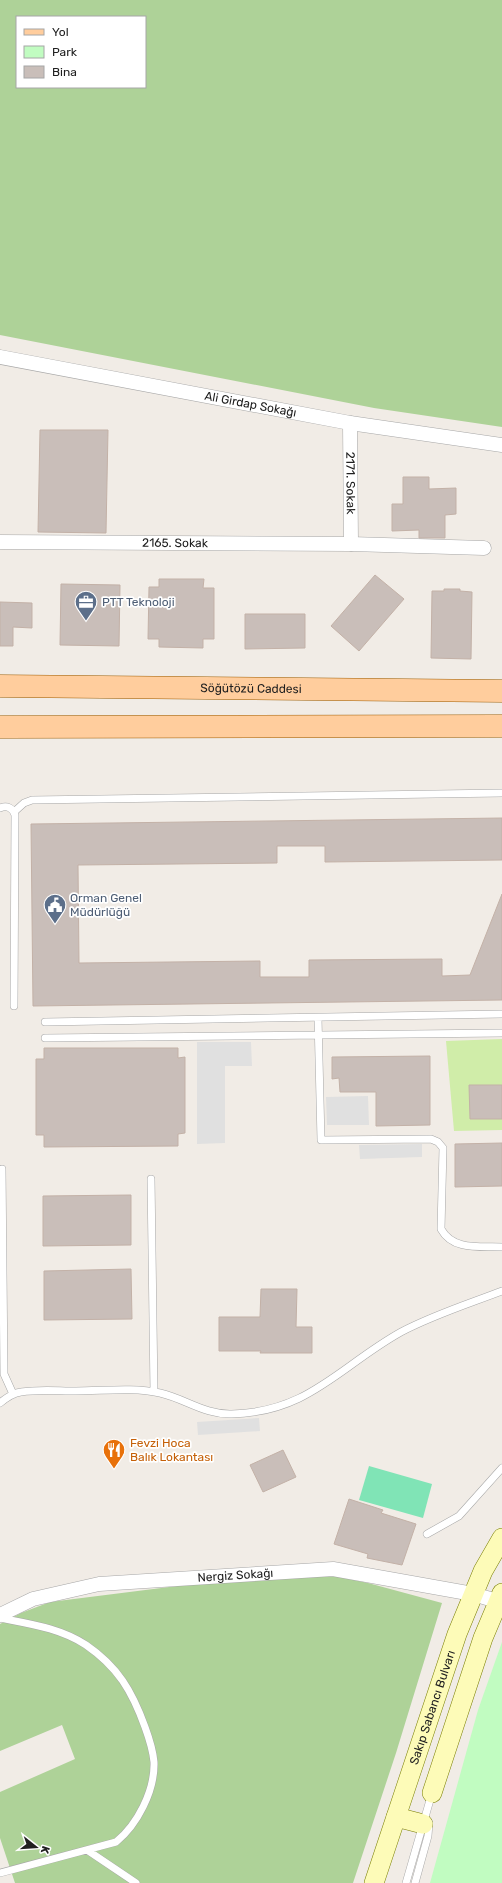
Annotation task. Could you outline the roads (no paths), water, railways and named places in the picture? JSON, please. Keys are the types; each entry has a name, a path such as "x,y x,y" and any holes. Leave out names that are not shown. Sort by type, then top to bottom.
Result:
{"main road":[{"name":"Söğütözü Caddesi","path":"0,686 502,691"},
{"path":"0,727 502,726"},
{"path":"455,727 502,735"}],"street":[{"name":"Ali Girdap Sokağı","path":"0,357 350,422 502,445"},
{"name":"2171. Sokak","path":"350,422 351,544"},
{"name":"2165. Sokak","path":"0,542 351,544 484,548"},
{"name":"Sakıp Sabancı Bulvarı","path":"374,1883 457,1634 483,1571 502,1538"},
{"name":"Nergiz Sokağı","path":"0,1617 33,1599 99,1584 333,1569 473,1594 500,1597"},
{"path":"432,1793 483,1638 500,1597"},
{"path":"396,1817 423,1824"}],"lane":[{"path":"14,1006 14,812 24,803 32,800 502,793"},
{"path":"0,808 8,807 14,812"},
{"path":"45,1022 502,1014"},
{"path":"318,1018 321,1140 431,1139 438,1142 444,1148 441,1229 444,1235 459,1245 502,1247"},
{"path":"45,1038 502,1033"},
{"path":"2,1169 4,1374 13,1394"},
{"path":"151,1179 154,1392"},
{"path":"0,1403 13,1394 28,1392 137,1390 154,1392 176,1398 201,1409 218,1413 234,1414 270,1409 305,1396 320,1388 364,1355 412,1327 446,1312 502,1291"},
{"path":"427,1534 459,1516 502,1468"},
{"path":"0,1617 44,1626 77,1640 113,1669 125,1683 135,1700 148,1737 154,1763 153,1777 145,1804 129,1830 116,1842 0,1873"},
{"path":"406,1883 432,1793"},
{"path":"415,1883 428,1836 432,1793"},
{"path":"87,1850 136,1883"}],"place":[{"name":"PTT Teknoloji","path":"86,622"},
{"name":"Orman Genel Müdürlüğü","path":"55,924"},
{"name":"Fevzi Hoca Balık Lokantası","path":"114,1470"}]}
